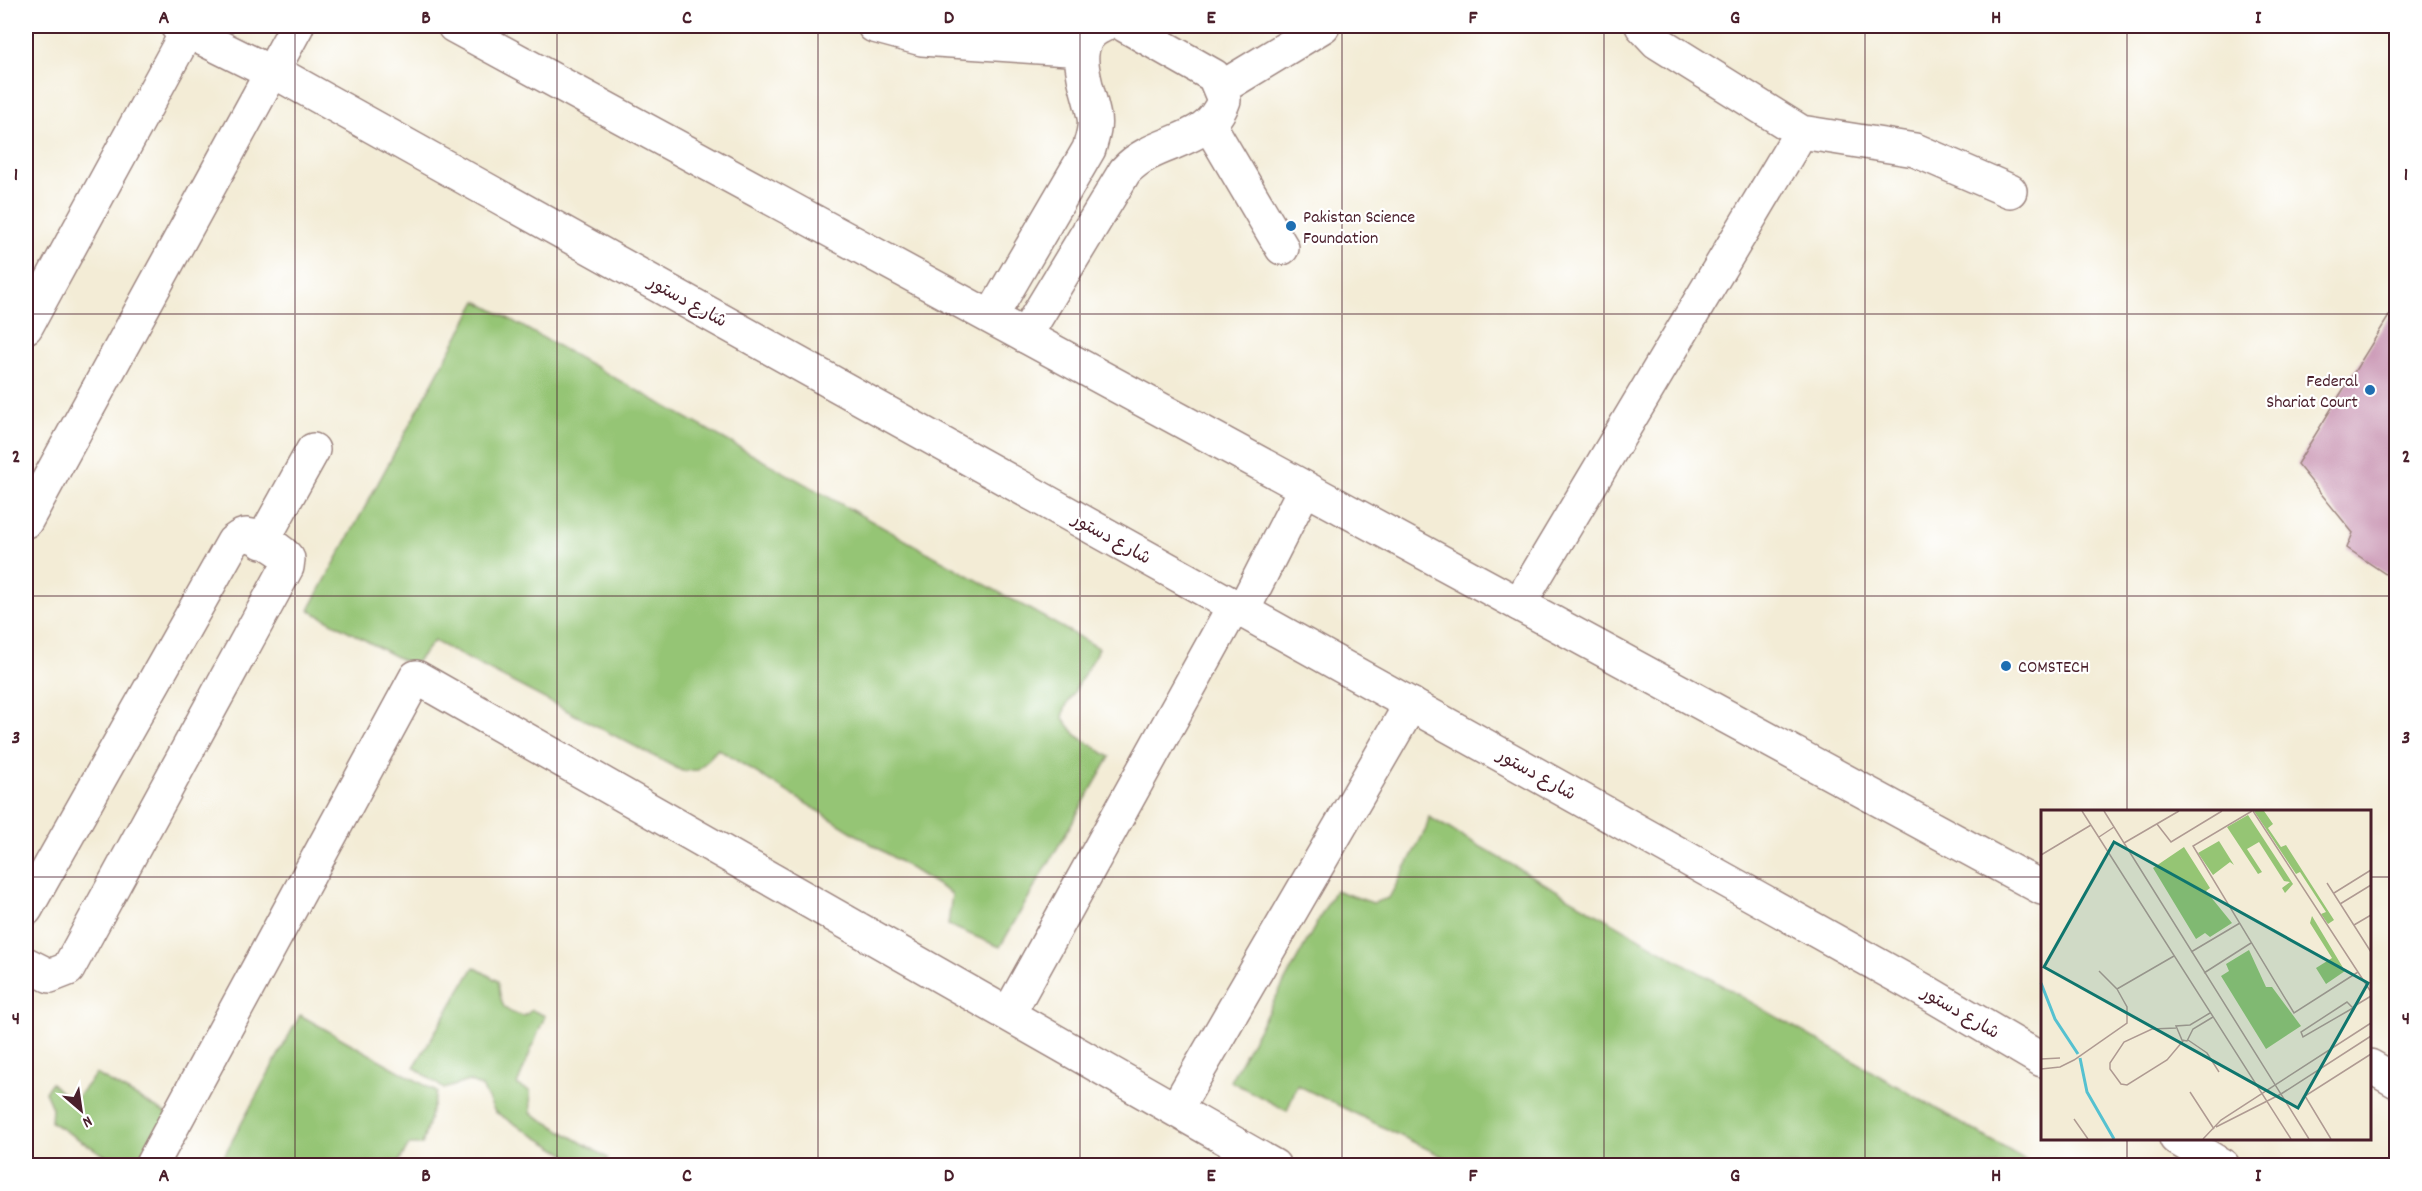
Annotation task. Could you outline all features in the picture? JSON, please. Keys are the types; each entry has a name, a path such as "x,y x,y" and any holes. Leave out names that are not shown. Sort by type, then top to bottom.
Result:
{"main road":[{"path":"26,521 297,26"},
{"path":"454,26 2041,887"},
{"path":"874,26 922,39 1092,38 1082,64 1094,119 1089,149 991,317"},
{"path":"1025,336 1125,171 1136,159 1152,150 1210,126 1219,114 1224,100 1221,88 1214,76 1126,26"},
{"path":"1221,88 1323,26"},
{"path":"1642,26 1657,42 1801,132 1915,150 2010,191"},
{"path":"26,327 185,27"},
{"name":"شارع دستور","path":"185,27 272,73 284,77 1920,988 2041,1059"},
{"path":"1210,126 1282,248"},
{"path":"1519,604 1801,132"},
{"path":"262,542 313,450"},
{"path":"1009,1013 1305,488"},
{"path":"26,909 233,542 248,535 284,552 288,559 287,567 68,969 50,976 26,964"},
{"path":"151,1166 416,677 1274,1166"},
{"path":"1176,1109 1411,704"},
{"path":"2371,1067 2397,1081"},
{"path":"2179,1140 2223,1166"}],"green space":[{"path":"477,301 1099,648 1065,708 1063,718 1076,735 1110,757 1000,947 948,925 952,894 718,749 698,770 682,771 434,641 413,666 309,610"},
{"path":"1429,817 2031,1163 2030,1165 1460,1165 1297,1085 1287,1111 1230,1081 1335,890 1373,903 1389,898 1426,829"},
{"path":"474,967 498,981 501,1001 510,1012 524,1016 532,1010 545,1016 517,1085 530,1091 531,1113 608,1158 605,1165 583,1165 495,1112 482,1087 469,1081 444,1089 414,1067"},
{"path":"300,1015 437,1092 422,1145 409,1145 397,1165 219,1165"},
{"path":"96,1074 176,1119 146,1165 120,1165 51,1122 52,1108 45,1092 51,1083 72,1103"}],"building":[{"name":"Federal Shariat Court","path":"2396,315 2396,581 2347,548 2353,533 2297,464 2389,316"}],"place":[{"name":"Pakistan Science Foundation","path":"1291,226"},
{"name":"Federal Shariat Court","path":"2370,390"},
{"name":"COMSTECH","path":"2006,666"}]}
